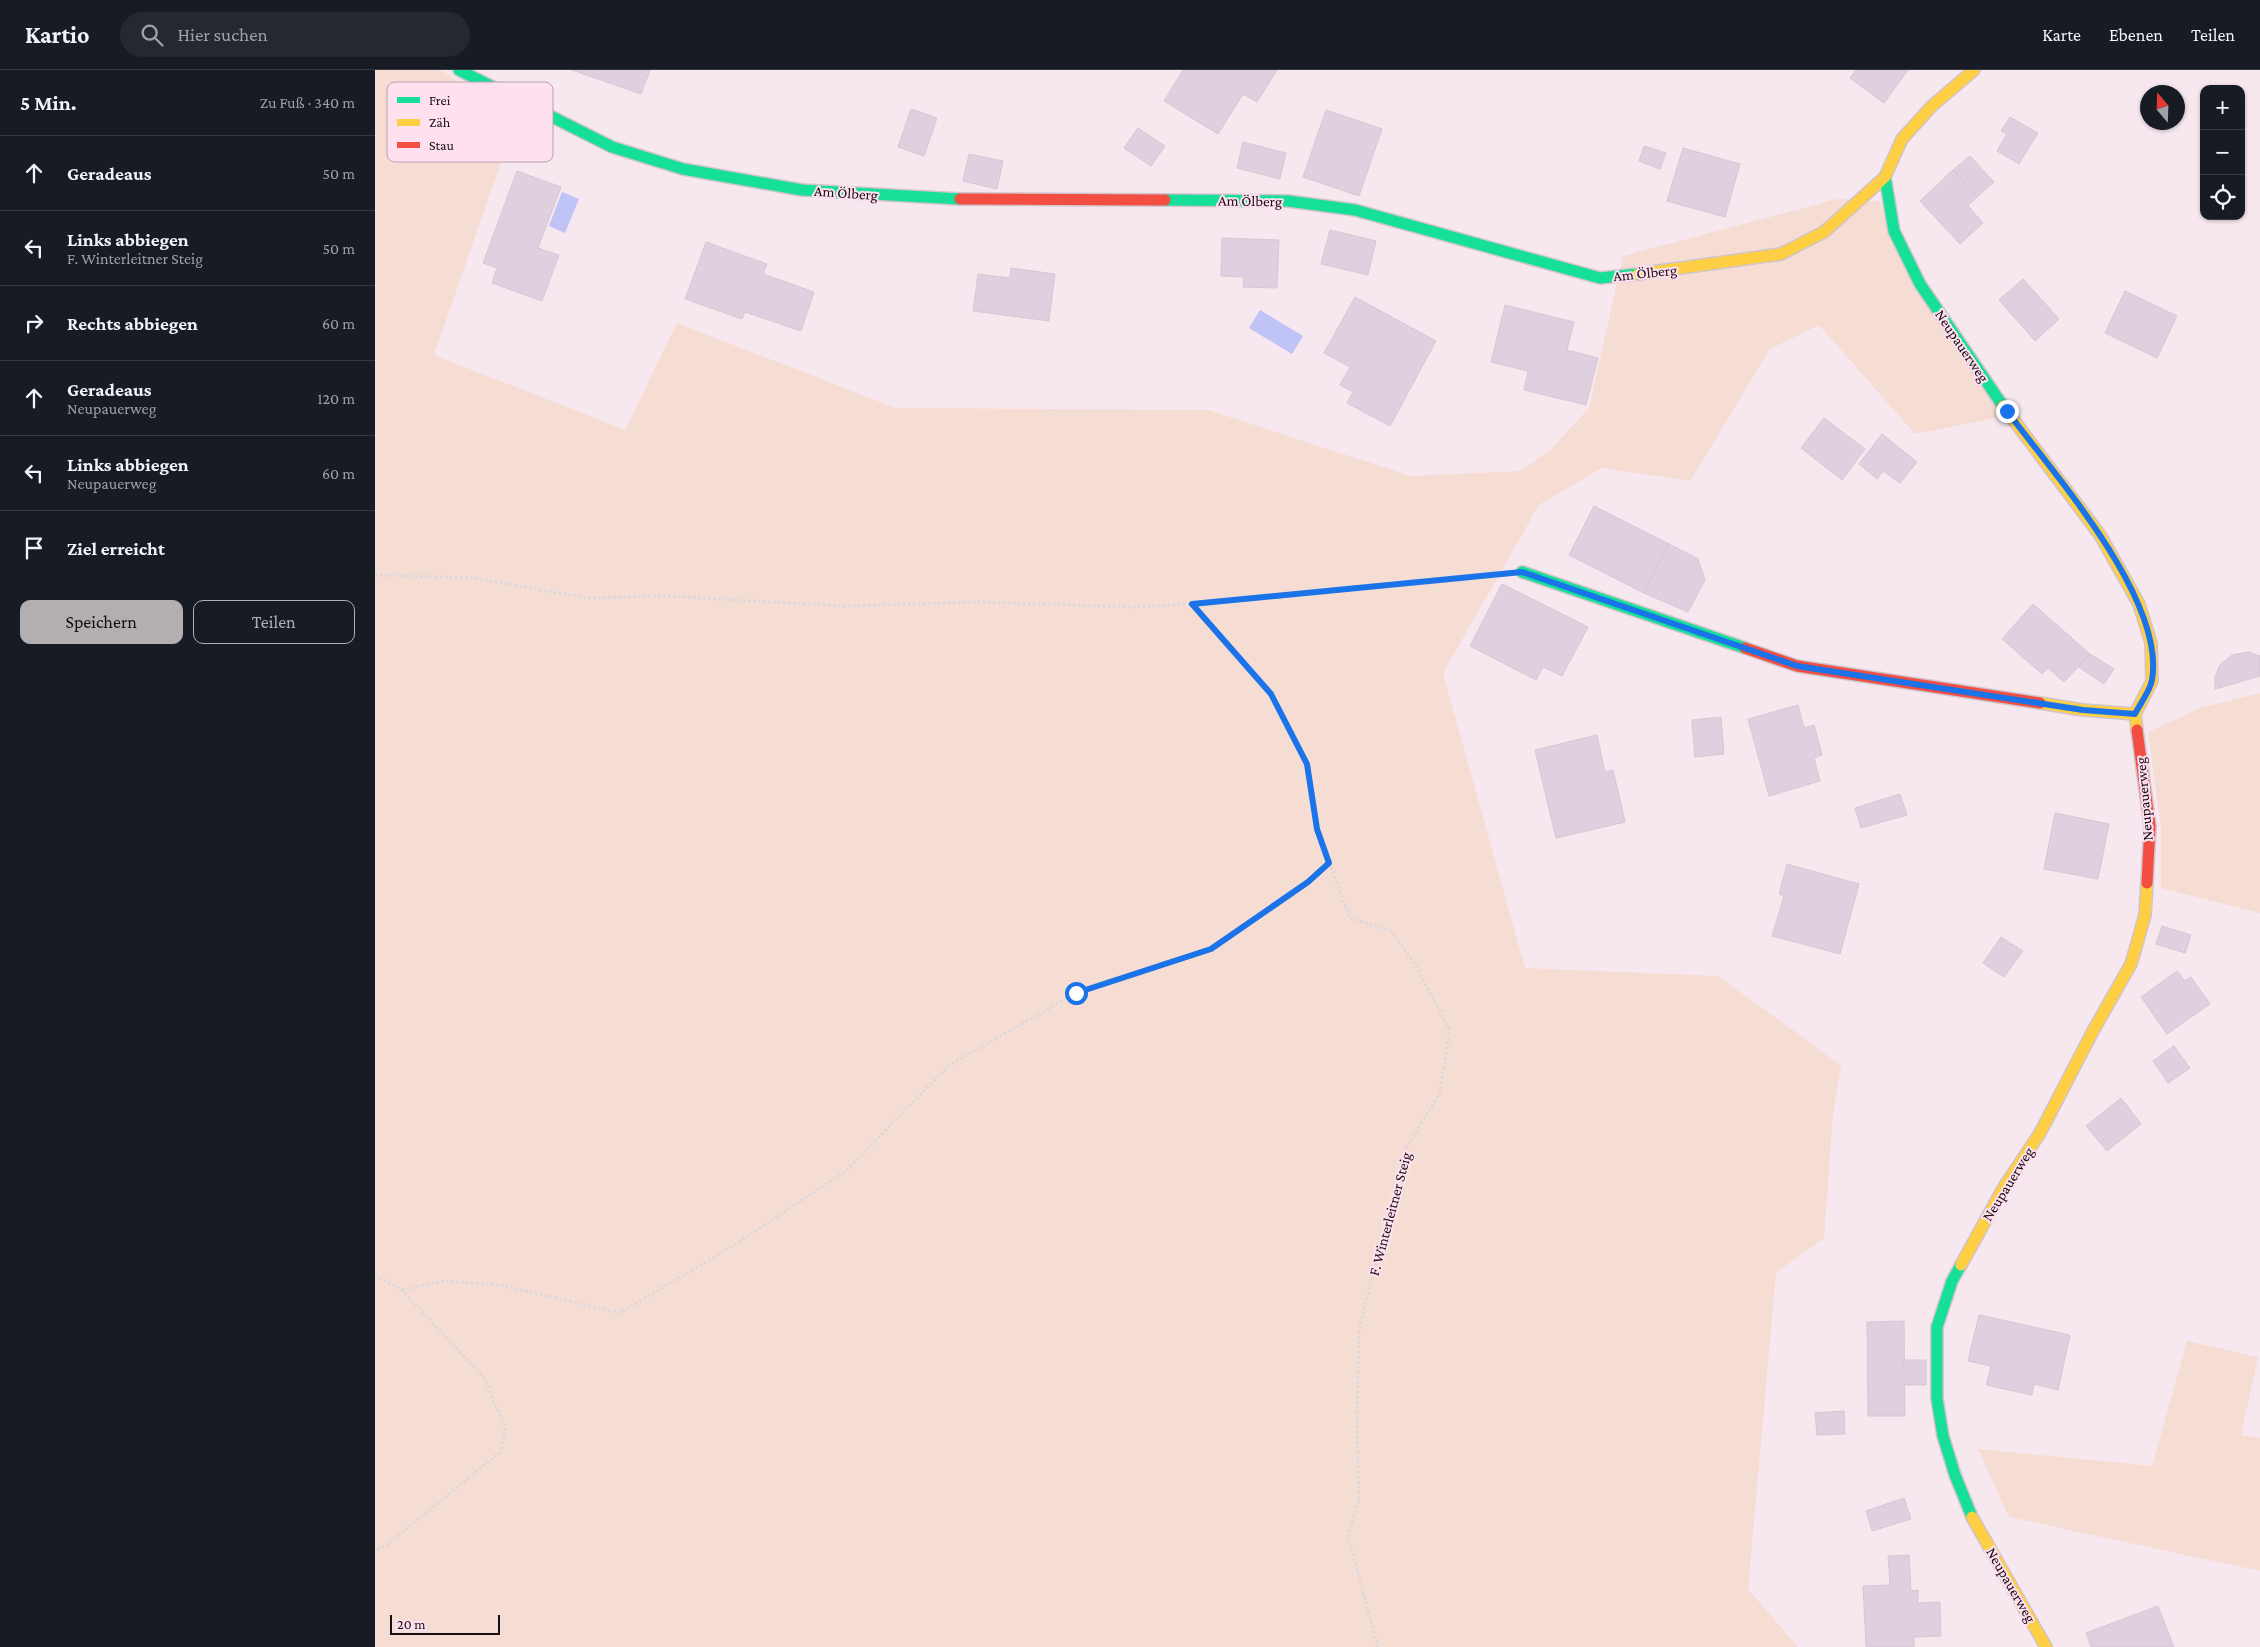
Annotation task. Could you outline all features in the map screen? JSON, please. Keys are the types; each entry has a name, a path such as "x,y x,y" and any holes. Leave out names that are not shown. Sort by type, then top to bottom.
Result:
{"street":[{"name":"Am Ölberg","path":"459,70 483,82"},
{"name":"Am Ölberg","path":"553,117 612,147 683,169 802,190 951,199 1289,202 1355,210 1601,278 1669,272 1781,254 1824,232 1885,177 1901,139 1932,106 1974,70"},
{"name":"Neupauerweg","path":"1885,177 1894,231 1920,284 2007,411 2101,536 2139,604 2151,643 2152,681 2135,714 2149,826 2145,915 2131,964 2093,1031 2040,1132 2003,1187 1952,1281 1937,1327 1937,1399 1943,1436 1955,1475 1971,1514 2046,1647"},
{"path":"1522,572 1797,666 2083,710 2135,714"}],"path":[{"path":"375,575 473,578 587,598 665,596 843,606 977,602 1135,606 1192,604 1522,572"},
{"name":"F. Winterleitner Steig","path":"1192,604 1271,694 1307,764 1317,829 1350,918 1391,931 1415,964 1450,1030 1439,1095 1406,1148 1359,1329 1357,1419 1359,1501 1348,1536 1378,1647"},
{"path":"402,1290 445,1281 500,1285 620,1313 729,1248 845,1172 947,1066 1076,993 1211,949 1308,882 1329,863"},
{"path":"375,1275 402,1290 484,1378 506,1430 500,1452 387,1545 375,1551"}],"shaded area":[{"path":"375,70 440,70 453,77 457,82 387,82 387,162 501,162 434,355 625,430 677,323 896,408 1208,410 1411,476 1521,471 1550,450 1589,408 1623,256 1837,199 1879,201 2005,416 1915,434 1819,325 1770,349 1690,481 1602,468 1539,505 1443,673 1525,968 1718,976 1841,1065 1833,1115 1824,1238 1776,1273 1748,1589 1798,1647 375,1647"},
{"path":"2260,693 2260,913 2161,888 2161,828 2148,732 2200,708"},
{"path":"2187,1341 2258,1357 2241,1435 2260,1438 2260,1571 2009,1517 1978,1449 2152,1466"}],"water":[{"path":"562,192 579,199 565,233 549,226"},
{"path":"1260,310 1303,336 1292,354 1249,328"}],"building":[{"path":"572,70 650,70 641,94"},
{"path":"1183,70 1277,70 1257,102 1243,94 1218,134 1164,101"},
{"path":"1856,70 1908,70 1884,103 1850,78"},
{"path":"911,109 937,118 924,156 898,147"},
{"path":"1326,110 1382,129 1359,196 1303,177"},
{"path":"2010,117 2038,133 2019,164 1997,151 2007,134 2001,131"},
{"path":"1138,128 1165,146 1151,166 1124,148"},
{"path":"1243,142 1286,153 1280,179 1237,168"},
{"path":"1644,146 1666,153 1660,169 1639,161"},
{"path":"1683,148 1740,164 1725,217 1667,201"},
{"path":"969,154 1003,161 997,189 963,181"},
{"path":"1970,156 1994,182 1977,197 1953,170"},
{"path":"1953,170 1977,197 1968,206 1983,223 1960,244 1920,201"},
{"path":"517,171 561,187 538,248 559,255 542,301 492,283 497,268 483,263"},
{"path":"1330,230 1376,241 1368,275 1321,264"},
{"path":"1222,238 1279,240 1277,288 1243,287 1244,277 1221,276"},
{"path":"706,242 767,264 763,274 814,292 801,331 745,312 742,319 685,299"},
{"path":"1011,268 1055,274 1049,321 973,311 978,274 1010,278"},
{"path":"2023,279 2059,319 2035,341 1999,300"},
{"path":"2125,291 2177,316 2157,358 2105,333"},
{"path":"1355,297 1436,341 1390,426 1347,403 1353,392 1340,385 1350,367 1324,353"},
{"path":"1505,305 1574,322 1567,350 1598,358 1586,405 1524,390 1528,371 1491,362"},
{"path":"1824,418 1865,449 1842,480 1801,448"},
{"path":"1882,434 1917,462 1900,483 1883,471 1877,479 1859,464"},
{"path":"1594,506 1669,544 1644,593 1569,555"},
{"path":"1669,544 1698,559 1705,580 1688,612 1644,593"},
{"path":"1502,584 1588,627 1562,676 1543,667 1536,680 1470,646"},
{"path":"2033,604 2090,654 2064,682 2048,668 2042,674 2002,639"},
{"path":"2249,652 2260,656 2260,676 2215,689 2215,677 2220,665 2232,655"},
{"path":"2090,654 2114,669 2104,684 2079,667"},
{"path":"1798,705 1804,728 1814,725 1822,755 1814,758 1820,781 1769,796 1748,719"},
{"path":"1721,717 1724,754 1695,757 1692,720"},
{"path":"1597,735 1605,772 1613,770 1625,822 1556,838 1535,750"},
{"path":"1900,794 1907,815 1861,828 1855,808"},
{"path":"2055,813 2109,824 2098,879 2044,869"},
{"path":"1787,864 1859,884 1840,954 1772,936 1784,896 1779,894"},
{"path":"2162,926 2191,935 2185,953 2156,944"},
{"path":"2001,937 2023,951 2004,977 1983,963"},
{"path":"2177,971 2185,981 2191,977 2210,1004 2167,1034 2141,997"},
{"path":"2174,1046 2190,1068 2168,1083 2153,1061"},
{"path":"2121,1098 2141,1124 2107,1151 2086,1126"},
{"path":"1979,1315 2070,1335 2058,1390 2034,1384 2032,1395 1986,1385 1991,1366 1968,1361"},
{"path":"1904,1321 1905,1416 1868,1416 1867,1322"},
{"path":"1904,1360 1926,1360 1926,1385 1904,1385"},
{"path":"1844,1411 1845,1434 1817,1435 1815,1413"},
{"path":"1904,1498 1911,1519 1872,1531 1866,1511"},
{"path":"1909,1555 1911,1591 1918,1590 1918,1603 1940,1602 1941,1636 1914,1637 1914,1647 1866,1647 1863,1586 1890,1585 1888,1556"},
{"path":"2158,1606 2174,1647 2091,1647 2086,1633"}],"traffic: fast":[{"path":"459,70 483,82"},
{"path":"553,117 612,147 683,169 802,190 960,199"},
{"path":"1885,177 1894,231 1920,284 2003,406"},
{"path":"1165,200 1288,201 1355,210 1600,278 1638,274"},
{"path":"1522,572 1745,648"},
{"path":"1961,1265 1952,1281 1937,1327 1937,1399 1943,1436 1955,1475 1972,1517"}],"traffic: slow":[{"path":"1638,274 1781,254 1824,232 1885,177 1902,139 1932,106 1974,70"},
{"path":"2003,406 2100,535 2139,604 2151,643 2152,681 2135,714 2137,730"},
{"path":"2040,703 2083,710 2135,714"},
{"path":"1961,1265 2004,1187 2040,1133 2093,1031 2131,964 2145,915 2147,883"},
{"path":"1972,1517 2046,1647"}],"traffic: jam":[{"path":"960,199 1165,200"},
{"path":"1745,648 1797,666 2040,703"},
{"path":"2137,730 2150,826 2147,883"}],"route":[{"path":"1076,993 1211,949 1308,882 1329,863 1317,829 1307,764 1271,694 1192,604 1522,572 1671,622 1758,655 1797,666 2083,710 2135,714 2152,681 2151,643 2139,604 2101,536 2007,411"}]}
